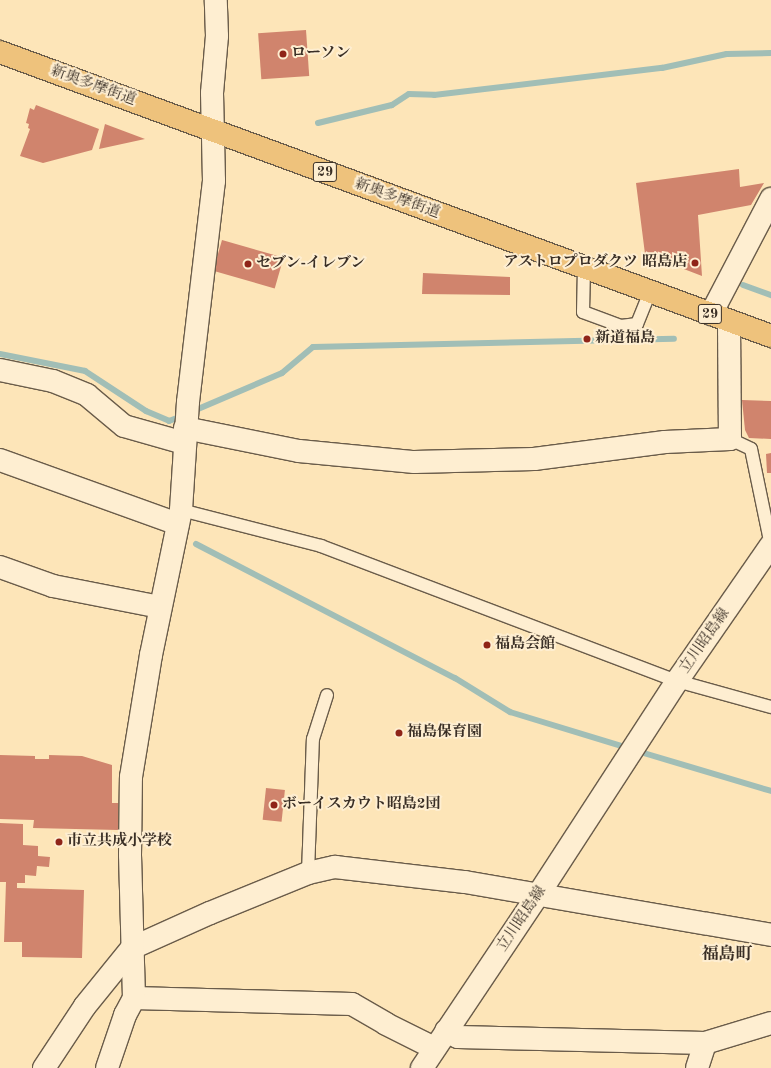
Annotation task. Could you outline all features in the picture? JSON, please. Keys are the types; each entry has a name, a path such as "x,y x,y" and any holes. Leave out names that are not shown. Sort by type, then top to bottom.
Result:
{"main road":[{"name":"新奥多摩街道","path":"0,52 771,336"}],"street":[{"path":"107,1068 125,1015 134,998 132,948 131,777 160,607 180,517 186,424 214,181 212,93 218,36 216,0"},
{"path":"0,370 53,381 87,395 124,426 186,424 299,451 414,462 534,459 665,442 730,439 720,317 771,199"},
{"path":"0,460 180,517"},
{"name":"立川昭島線","path":"422,1068 641,739 677,681 771,546"},
{"path":"0,567 53,586 160,607"},
{"path":"44,1068 85,1006 132,948 210,913 308,873 335,867 464,882 771,935"},
{"path":"134,998 352,1004 386,1024 440,1039 458,1037 705,1043 771,1023"},
{"path":"697,1068 705,1043"}],"lane":[{"path":"584,268 583,312 621,326 637,324 650,291"},
{"path":"730,439 751,449 771,546"},
{"path":"180,517 321,546 677,681 771,707"},
{"path":"308,873 313,739 327,695"}],"building":[{"name":"ローソン","path":"306,30 309,76 261,79 258,33"},
{"path":"36,105 99,129 92,150 43,163 20,156 30,129 28,128 29,124 26,123 30,108 34,110"},
{"path":"105,124 145,139 99,149"},
{"path":"739,169 740,187 764,183 751,205 698,215 702,276 645,254 636,183"},
{"name":"セブン-イレブン","path":"222,240 284,258 275,288 213,271"},
{"path":"423,273 510,277 510,295 422,294"},
{"path":"742,400 771,401 771,439 749,438 745,430"},
{"path":"771,453 771,473 767,473 766,454"},
{"path":"0,755 35,756 35,759 49,759 49,755 82,756 112,765 112,803 118,803 118,830 33,828 34,820 0,819"},
{"name":"ボーイスカウト昭島2団","path":"266,788 285,790 282,822 263,820"},
{"path":"0,823 23,824 23,845 38,846 38,856 50,857 49,867 37,866 36,876 25,875 25,883 17,883 17,888 84,890 82,958 22,957 22,942 4,942 6,882 0,882"}],"waterway":[{"path":"318,123 392,105 409,94 434,95 662,68 727,54 771,53"},
{"path":"743,285 771,295"},
{"path":"191,412 282,373 313,347 674,339"},
{"path":"0,354 85,371 146,411 169,421 182,416"},
{"path":"196,544 455,678 510,712 628,748"},
{"path":"637,751 771,791"}],"place":[{"name":"ローソン","path":"283,54"},
{"name":"アストロプロダクツ 昭島店","path":"695,263"},
{"name":"セブン-イレブン","path":"248,264"},
{"name":"新道福島","path":"587,339"},
{"name":"福島会館","path":"487,645"},
{"name":"福島保育園","path":"399,733"},
{"name":"ボーイスカウト昭島2団","path":"274,805"},
{"name":"市立共成小学校","path":"59,842"}],"district":[{"name":"福島町","path":"727,955"}]}
